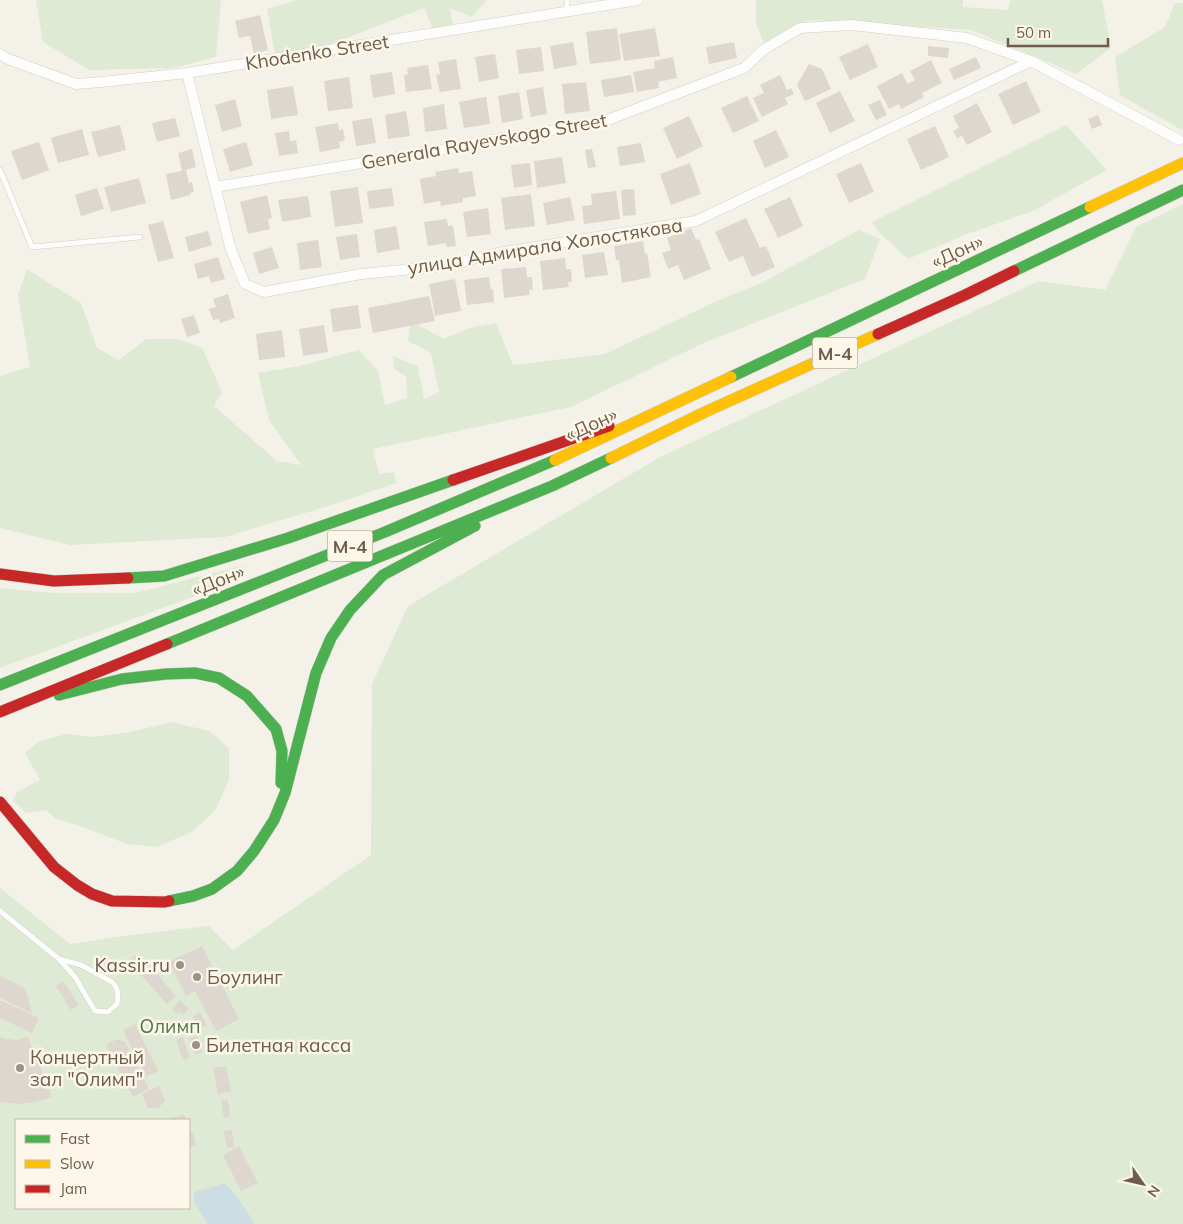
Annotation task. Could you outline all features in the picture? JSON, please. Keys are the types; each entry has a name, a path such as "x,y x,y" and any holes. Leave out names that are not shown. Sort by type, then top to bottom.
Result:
{"main road":[{"name":"«Дон»","path":"0,685 385,532 542,466 1183,162"},
{"name":"«Дон»","path":"0,712 552,486 705,412 966,295 1183,190"},
{"path":"0,574 54,581 164,576 288,538 577,438 694,394"},
{"path":"0,802 54,867 92,894 112,901 165,902 193,896 212,889 237,870 254,851 274,820 285,793 316,673 331,638 350,610 383,575 552,486"},
{"path":"22,704 122,679 195,673 219,678 246,696 276,729 282,751 282,778 278,802 270,822 254,851"}],"street":[{"name":"Khodenko Street","path":"0,54 8,59 76,84 101,82 187,73 638,0"},
{"name":"Generala Rayevskogo Street","path":"216,187 441,150 508,137 597,124 744,68 763,50 800,28 852,25 967,38 1032,61 1179,140"},
{"name":"улица Адмирала Холостякова","path":"187,73 230,247 245,284 264,292 361,274 444,266 498,253 696,221 1032,61"}],"lane":[{"path":"567,0 567,12"},
{"path":"0,170 32,247 140,237"},
{"path":"0,911 59,960 75,977 95,1011 108,1012 117,1004 118,994 112,982 80,965 59,960"}],"green space":[{"path":"36,0 221,0 216,57 174,68 89,70 43,42"},
{"path":"297,0 487,0 472,17 450,8 453,24 433,30 424,8 324,47 275,54 267,9"},
{"path":"756,0 963,0 963,7 1007,10 1011,0 1102,0 1111,48 1076,74 971,30 810,20 764,43 756,24"},
{"path":"1175,3 1183,3 1183,129 1120,95 1115,57 1165,27"},
{"path":"1066,125 1107,170 1033,211 967,234 908,259 880,233 872,222"},
{"path":"1183,204 1183,1224 0,1224 0,888 70,944 209,926 233,950 371,855 372,684 408,606 660,457 1039,281 1105,290 1136,227"},
{"path":"859,230 880,239 865,279 708,341 571,407 373,449 379,474 394,472 396,483 335,504 225,537 70,545 0,528 0,376 30,367 18,295 27,269 81,303 97,348 119,360 146,339 179,339 202,348 222,392 214,406 277,461 301,465 269,420 258,373 299,366 359,350 378,371 385,405 407,398 406,376 394,369 393,356 418,366 424,399 439,392 431,353 408,341 411,321 444,339 469,328 496,323 513,365 605,354 719,300 761,283"},
{"path":"245,565 198,595 0,668 0,588 52,593 135,593"},
{"path":"172,722 209,731 229,748 229,780 215,811 192,832 156,847 127,844 56,819 46,810 26,813 13,801 17,792 40,780 25,753 39,741 67,734 93,737 130,732"}],"shaded area":[{"path":"224,1183 236,1195 255,1224 207,1223 194,1202 194,1192"}],"building":[{"path":"260,15 268,50 254,54 250,36 239,38 235,21"},
{"path":"617,28 621,60 590,64 586,32"},
{"path":"655,28 660,56 624,61 619,34"},
{"path":"573,42 577,65 554,69 550,46"},
{"path":"734,42 737,58 709,64 706,47"},
{"path":"868,44 878,67 850,80 839,57"},
{"path":"928,46 949,48 948,58 928,56"},
{"path":"541,47 544,71 519,74 516,50"},
{"path":"495,54 499,78 479,82 475,57"},
{"path":"673,57 677,78 658,82 659,88 637,92 633,72 655,68 654,61"},
{"path":"976,57 981,68 954,80 949,69"},
{"path":"456,59 461,89 440,92 436,75 440,74 438,62"},
{"path":"931,60 942,83 922,93 924,97 901,109 899,104 889,109 877,86 902,73 908,84 915,80 910,71"},
{"path":"809,64 822,69 831,89 805,101 797,85"},
{"path":"428,65 432,89 406,92 404,75 408,74 407,68"},
{"path":"392,72 395,94 373,98 370,75"},
{"path":"631,75 634,92 604,97 601,80"},
{"path":"780,75 787,90 791,88 794,94 785,98 788,104 762,117 753,98 764,93 760,85"},
{"path":"349,77 353,108 328,111 324,81"},
{"path":"1026,81 1041,112 1013,125 998,94"},
{"path":"586,82 590,111 565,114 562,84"},
{"path":"293,86 298,115 271,119 267,90"},
{"path":"543,87 547,114 531,117 526,90"},
{"path":"840,91 855,121 830,133 816,103"},
{"path":"519,92 523,119 502,123 498,96"},
{"path":"747,96 759,121 733,133 721,108"},
{"path":"486,97 490,124 464,128 459,102"},
{"path":"235,99 242,126 222,132 215,105"},
{"path":"880,100 887,115 876,120 868,105"},
{"path":"977,103 992,132 967,145 962,136 957,138 953,131 959,128 953,116"},
{"path":"444,104 447,129 425,132 423,108"},
{"path":"406,111 410,136 388,139 385,115"},
{"path":"1098,115 1102,125 1092,129 1088,119"},
{"path":"689,116 703,146 677,159 663,128"},
{"path":"175,118 180,136 157,142 152,123"},
{"path":"372,118 376,143 356,146 352,121"},
{"path":"338,123 339,130 343,129 345,140 339,142 340,148 320,152 315,127"},
{"path":"120,125 126,150 98,157 91,132"},
{"path":"935,126 949,157 921,170 907,139"},
{"path":"82,129 89,155 58,163 51,138"},
{"path":"776,130 789,157 765,168 753,141"},
{"path":"289,131 290,141 296,140 298,153 279,156 275,133"},
{"path":"39,142 49,170 22,180 11,151"},
{"path":"246,142 253,165 230,172 223,149"},
{"path":"641,143 645,162 620,166 617,147"},
{"path":"192,149 196,167 186,170 189,183 192,182 194,192 190,193 190,195 171,200 166,174 182,171 178,153"},
{"path":"592,149 596,167 588,168 585,150"},
{"path":"562,157 566,183 537,188 534,161"},
{"path":"530,163 532,185 514,188 511,165"},
{"path":"690,163 701,194 671,205 660,174"},
{"path":"861,163 874,192 849,203 836,174"},
{"path":"458,168 459,173 472,171 476,196 463,198 463,202 441,206 440,201 424,204 420,179 436,176 435,172"},
{"path":"139,178 146,203 111,212 104,187"},
{"path":"358,187 363,223 335,227 330,191"},
{"path":"97,188 104,209 81,216 75,195"},
{"path":"392,188 394,206 369,209 367,191"},
{"path":"634,189 636,215 623,216 621,190"},
{"path":"616,191 620,219 584,224 582,206 592,205 591,194"},
{"path":"531,194 535,226 505,230 501,198"},
{"path":"267,195 272,218 268,219 270,229 248,234 240,202"},
{"path":"308,196 311,217 282,222 278,200"},
{"path":"570,197 575,220 547,225 543,203"},
{"path":"790,197 803,226 778,238 764,209"},
{"path":"488,208 491,234 467,237 463,212"},
{"path":"746,218 760,248 766,246 775,267 752,277 743,256 729,262 715,232"},
{"path":"447,219 448,226 453,225 456,246 447,247 446,243 428,246 424,222"},
{"path":"163,221 174,258 158,262 148,225"},
{"path":"396,226 400,249 377,253 374,230"},
{"path":"691,228 696,240 699,239 711,269 684,280 678,265 668,269 662,253 671,250 667,238"},
{"path":"208,231 212,245 189,252 185,237"},
{"path":"357,234 360,257 340,260 336,237"},
{"path":"318,240 322,267 300,270 297,243"},
{"path":"643,241 651,277 622,283 619,260 616,260 614,246"},
{"path":"272,247 279,268 259,274 253,253"},
{"path":"604,252 608,275 585,278 582,255"},
{"path":"218,257 225,279 211,283 209,276 198,279 194,264"},
{"path":"565,258 566,269 571,269 572,282 568,282 569,287 543,290 540,261"},
{"path":"526,267 527,277 532,277 533,290 529,290 530,295 504,298 501,269"},
{"path":"489,277 491,290 493,289 494,302 467,305 464,280"},
{"path":"455,279 461,311 435,316 429,284"},
{"path":"228,294 235,318 220,323 219,319 213,320 209,309 216,307 213,299"},
{"path":"429,296 435,321 373,333 368,308"},
{"path":"358,305 361,328 333,332 330,309"},
{"path":"194,315 200,333 187,337 181,319"},
{"path":"324,325 328,352 303,356 299,329"},
{"path":"282,330 285,357 259,360 256,334"},
{"name":"Боулинг","path":"202,946 239,1019 216,1031 195,991 186,996 169,962"},
{"path":"135,955 145,965 141,968 134,967 128,961"},
{"path":"150,966 176,996 167,1004 140,974"},
{"path":"0,976 25,988 32,1013 0,998"},
{"path":"63,981 79,1005 71,1010 56,986"},
{"path":"0,1000 39,1018 32,1033 0,1018"},
{"path":"180,1000 189,1009 183,1015 180,1012 178,1014 172,1009"},
{"path":"200,1012 207,1025 200,1028 193,1016"},
{"path":"135,1024 158,1071 146,1077 123,1030"},
{"name":"Билетная касса","path":"197,1035 202,1052 195,1055 189,1038"},
{"name":"Концертный зал \"Олимп\"","path":"0,1037 16,1040 28,1037 52,1097 36,1102 18,1104 0,1102"},
{"name":"Олимп","path":"183,1037 190,1058 183,1060 176,1039"},
{"path":"117,1039 125,1042 149,1089 133,1097 106,1045"},
{"path":"226,1066 231,1091 218,1094 213,1068"},
{"path":"159,1086 165,1101 158,1108 148,1108 142,1094"},
{"path":"228,1100 230,1117 224,1118 221,1101"},
{"path":"184,1115 187,1119 170,1119"},
{"path":"232,1130 234,1147 227,1148 224,1131"},
{"path":"193,1132 196,1146 190,1147 190,1133"},
{"path":"239,1146 258,1183 241,1191 223,1155"}],"traffic: fast":[{"path":"1014,271 1183,190"},
{"path":"731,377 1090,207"},
{"path":"167,644 552,486 611,458"},
{"path":"0,685 385,532 555,460"},
{"path":"128,578 164,576 288,538 453,480"},
{"path":"169,901 193,896 212,889 237,871 254,851 274,820 285,793 316,673 331,638 350,610 383,575 475,526"},
{"path":"59,695 122,679 166,674 195,673 219,678 247,696 276,729 282,751 281,783"}],"traffic: slow":[{"path":"1090,207 1183,163"},
{"path":"611,458 705,412 878,334"},
{"path":"555,460 731,377"}],"traffic: jam":[{"path":"878,334 1014,271"},
{"path":"453,480 609,426"},
{"path":"0,574 54,581 128,578"},
{"path":"0,712 167,644"},
{"path":"0,802 54,867 92,894 112,901 169,901"}],"place":[{"name":"Kassir.ru","path":"180,965"},
{"name":"Боулинг","path":"197,977"},
{"name":"Билетная касса","path":"196,1045"},
{"name":"Концертный зал \"Олимп\"","path":"20,1068"}]}
